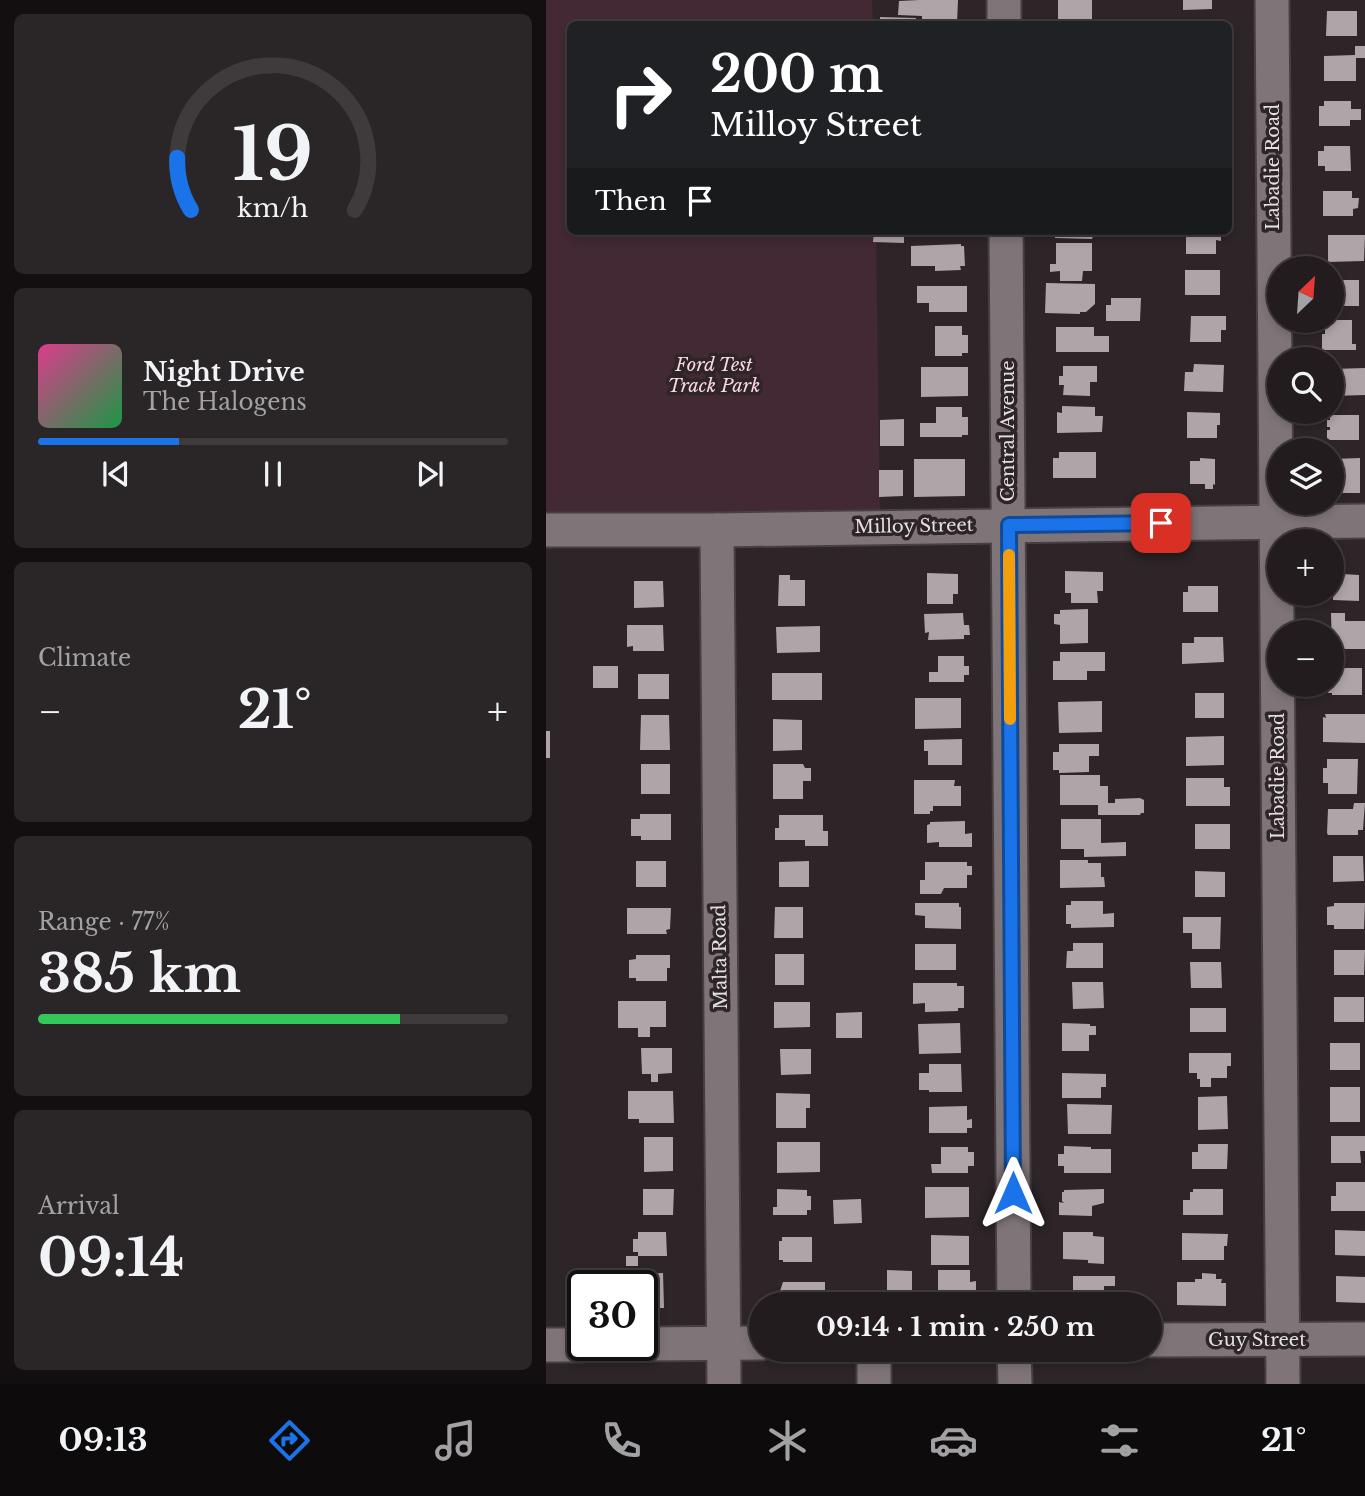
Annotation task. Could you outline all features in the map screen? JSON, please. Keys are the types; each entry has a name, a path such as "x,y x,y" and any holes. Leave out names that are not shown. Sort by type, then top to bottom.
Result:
{"street":[{"path":"1004,0 1004,21"},
{"name":"Labadie Road","path":"1272,0 1283,1384"},
{"name":"Central Avenue","path":"1006,235 1014,1292"},
{"name":"Milloy Street","path":"546,530 1365,521"},
{"name":"Malta Road","path":"716,530 724,1384"},
{"name":"Guy Street","path":"1162,1340 1365,1339"},
{"path":"658,1345 749,1343"},
{"path":"546,1345 567,1345"},
{"path":"874,1362 874,1384"},
{"path":"1014,1362 1014,1384"}],"green space":[{"name":"Ford Test Track Park","path":"546,0 872,0 873,21 567,21 567,235 876,235 880,518 546,520"}],"building":[{"path":"958,0 957,21 922,21 922,16 898,15 899,1"},
{"path":"1058,0 1092,0 1092,21 1058,21"},
{"path":"1183,0 1212,0 1212,9 1183,10"},
{"path":"1327,11 1357,11 1357,36 1326,36"},
{"path":"880,17 916,18 916,21 880,21"},
{"path":"1355,46 1365,46 1365,58 1356,58 1356,81 1324,81 1324,56 1355,55"},
{"path":"1324,101 1351,101 1351,109 1361,109 1361,120 1350,120 1350,126 1319,126 1319,106 1324,106"},
{"path":"1324,146 1350,146 1351,171 1325,171 1325,166 1318,166 1318,151 1324,151"},
{"path":"1323,191 1352,191 1352,198 1359,198 1358,208 1353,209 1353,216 1323,216"},
{"path":"874,235 904,235 904,243 873,242"},
{"path":"1055,235 1100,235 1093,236 1092,239 1055,238"},
{"path":"1221,235 1221,241 1216,240 1216,254 1186,254 1186,237 1176,237"},
{"path":"1328,235 1365,235 1364,261 1344,262 1344,256 1328,256"},
{"path":"1056,243 1092,243 1092,271 1083,271 1082,281 1060,281 1060,271 1050,272 1050,264 1056,264"},
{"path":"911,246 964,246 965,266 960,266 961,270 935,271 935,266 911,266"},
{"path":"1185,270 1220,270 1220,295 1185,295"},
{"path":"1344,280 1359,280 1359,306 1344,306"},
{"path":"1046,283 1095,284 1095,304 1080,314 1045,313"},
{"path":"917,286 967,286 967,312 929,312 929,303 917,303"},
{"path":"1111,298 1141,298 1140,321 1106,321 1106,305 1111,305"},
{"path":"1191,316 1226,316 1226,330 1221,330 1221,342 1190,342"},
{"path":"1344,320 1352,320 1352,344 1356,344 1356,350 1322,347 1322,334 1344,333"},
{"path":"935,326 962,326 962,335 968,335 968,353 962,353 962,356 935,356"},
{"path":"1056,327 1094,327 1094,336 1109,336 1109,352 1056,352"},
{"path":"1194,364 1224,365 1223,392 1184,391 1185,372 1193,372"},
{"path":"1063,366 1097,366 1097,382 1090,382 1090,396 1063,395 1064,385 1059,385 1059,376 1063,376"},
{"path":"921,367 968,367 968,396 921,397"},
{"path":"1365,368 1365,395 1344,396 1344,369"},
{"path":"1062,406 1095,407 1095,416 1103,416 1102,432 1057,433 1057,412 1062,413"},
{"path":"936,407 962,407 962,417 968,417 968,435 920,437 920,423 936,423"},
{"path":"1187,412 1220,413 1217,438 1187,438"},
{"path":"1344,415 1359,415 1359,440 1327,438 1327,430 1330,430 1330,427 1327,427 1327,424 1344,424"},
{"path":"904,419 904,446 880,446 880,420"},
{"path":"1059,452 1096,452 1096,478 1053,478 1053,458 1059,458"},
{"path":"1200,458 1215,459 1213,489 1205,489 1205,484 1190,484 1190,461 1200,461"},
{"path":"1360,458 1360,493 1344,493 1344,459"},
{"path":"914,459 965,459 965,496 914,497"},
{"path":"879,470 903,470 903,496 879,497"},
{"path":"1065,571 1103,572 1103,591 1097,591 1098,603 1071,603 1071,593 1065,593"},
{"path":"927,573 958,574 958,594 953,594 953,604 927,604"},
{"path":"1344,574 1359,575 1359,601 1344,600"},
{"path":"779,575 790,575 790,580 805,580 805,606 778,606"},
{"path":"634,581 663,581 664,607 634,608"},
{"path":"1188,586 1218,586 1218,612 1183,612 1183,592 1188,592"},
{"path":"1088,609 1088,643 1060,644 1060,625 1054,624 1054,614 1060,614 1060,610"},
{"path":"963,613 964,625 969,625 970,635 964,635 964,639 928,640 929,632 925,633 924,614"},
{"path":"1331,613 1345,613 1345,621 1365,621 1365,649 1344,649 1344,620 1331,620"},
{"path":"627,625 663,625 664,651 633,651 633,646 627,647"},
{"path":"820,626 820,652 777,653 776,627"},
{"path":"1194,637 1223,637 1224,662 1182,664 1182,643 1194,643"},
{"path":"1060,652 1105,652 1105,671 1087,671 1087,680 1053,680 1053,661 1060,661"},
{"path":"938,656 964,656 964,666 969,666 969,675 964,675 964,682 929,682 929,672 938,672"},
{"path":"593,666 618,666 618,688 593,688"},
{"path":"1344,668 1362,668 1362,695 1344,695"},
{"path":"772,673 822,673 822,700 772,700"},
{"path":"638,674 669,674 669,699 638,699"},
{"path":"1195,693 1224,693 1224,718 1195,718"},
{"path":"915,698 961,698 961,728 915,729"},
{"path":"1102,701 1102,732 1059,733 1058,702"},
{"path":"1325,714 1365,714 1365,743 1323,742"},
{"path":"641,715 669,715 670,750 640,750"},
{"path":"773,719 802,720 802,750 773,751"},
{"path":"546,731 550,731 550,758 546,758"},
{"path":"1224,736 1224,765 1186,766 1186,737"},
{"path":"962,739 962,765 928,765 928,751 924,751 924,740"},
{"path":"1059,744 1099,744 1099,756 1089,756 1089,772 1059,773 1059,770 1053,770 1053,752 1059,752"},
{"path":"1327,759 1358,759 1357,794 1328,794 1328,783 1323,783 1323,768 1327,768"},
{"path":"641,764 670,764 670,794 641,794"},
{"path":"773,764 803,764 805,768 811,768 811,781 803,781 803,799 773,799"},
{"path":"1060,775 1100,775 1100,786 1108,786 1108,803 1115,803 1115,799 1140,798 1144,800 1144,813 1098,815 1098,805 1060,805"},
{"path":"1186,778 1224,778 1224,787 1230,787 1230,806 1186,806"},
{"path":"914,780 955,780 954,786 961,786 961,806 933,806 930,814 914,814"},
{"path":"1354,803 1365,803 1363,830 1358,830 1358,835 1328,835 1328,809 1353,809"},
{"path":"640,814 671,814 671,840 641,840 641,836 631,836 631,819 640,819"},
{"path":"779,815 823,815 823,831 828,831 828,846 805,846 805,840 775,840"},
{"path":"1061,819 1101,819 1101,843 1126,842 1126,856 1084,857 1084,849 1061,849"},
{"path":"965,821 965,834 972,833 972,847 939,847 939,842 927,843 927,825 930,822"},
{"path":"1195,824 1230,824 1230,849 1195,849"},
{"path":"1333,856 1363,856 1364,881 1333,882"},
{"path":"1060,860 1101,863 1101,877 1104,877 1105,887 1060,888"},
{"path":"636,861 666,861 666,887 636,887"},
{"path":"809,861 809,887 779,887 779,862"},
{"path":"925,862 967,862 967,866 972,866 972,875 967,875 967,888 944,888 941,894 920,894 920,880 925,880"},
{"path":"1195,871 1225,872 1225,897 1195,897"},
{"path":"1071,901 1103,901 1103,914 1114,913 1114,927 1071,928 1071,924 1066,924 1066,905 1071,905"},
{"path":"915,903 959,903 961,929 925,928 925,916 915,915"},
{"path":"1334,903 1365,903 1364,929 1334,929 1334,925 1327,925 1327,907 1334,906"},
{"path":"775,907 803,907 803,938 774,938"},
{"path":"627,908 671,908 670,929 666,930 667,934 627,934"},
{"path":"1183,917 1221,917 1220,949 1192,949 1192,933 1183,933"},
{"path":"1073,943 1103,943 1103,968 1066,968 1067,951 1073,951"},
{"path":"915,944 956,944 956,970 915,970"},
{"path":"1334,950 1365,950 1364,975 1334,975"},
{"path":"775,954 804,954 804,985 775,985"},
{"path":"636,955 670,955 667,981 636,981 636,978 629,978 629,960 636,959"},
{"path":"1190,962 1221,962 1222,988 1191,988"},
{"path":"1072,982 1103,982 1104,1008 1073,1009"},
{"path":"913,983 957,983 957,986 964,986 964,1008 958,1008 958,1011 925,1012 925,1003 913,1004"},
{"path":"1334,997 1364,997 1364,1022 1334,1022"},
{"path":"618,1001 666,1001 666,1027 650,1027 650,1037 638,1037 638,1028 618,1028"},
{"path":"774,1002 810,1002 810,1027 774,1028"},
{"path":"1190,1008 1226,1008 1226,1032 1190,1032"},
{"path":"862,1012 862,1038 836,1038 836,1013"},
{"path":"960,1023 961,1053 919,1054 918,1024"},
{"path":"1062,1023 1096,1026 1096,1035 1089,1035 1089,1051 1062,1051"},
{"path":"1330,1043 1360,1043 1360,1070 1330,1070"},
{"path":"641,1048 672,1048 672,1073 658,1074 658,1082 651,1082 651,1074 642,1074"},
{"path":"780,1049 811,1049 811,1074 781,1075"},
{"path":"1189,1053 1231,1053 1227,1078 1211,1078 1211,1087 1200,1087 1197,1073 1189,1073"},
{"path":"929,1064 961,1064 962,1092 919,1090 919,1073 929,1073"},
{"path":"1062,1073 1106,1074 1106,1087 1101,1087 1101,1098 1062,1098"},
{"path":"1330,1087 1360,1087 1360,1122 1330,1122"},
{"path":"628,1091 673,1091 674,1123 639,1123 639,1119 628,1119"},
{"path":"776,1093 810,1094 810,1108 806,1108 806,1128 776,1128"},
{"path":"1227,1096 1228,1129 1198,1130 1198,1097"},
{"path":"1067,1104 1112,1105 1111,1134 1068,1134"},
{"path":"967,1106 967,1120 972,1119 972,1128 967,1128 967,1133 929,1133 929,1107"},
{"path":"1331,1136 1365,1136 1365,1151 1360,1151 1361,1163 1331,1163"},
{"path":"644,1137 673,1137 673,1171 644,1172"},
{"path":"777,1142 820,1142 820,1172 777,1173"},
{"path":"1198,1144 1228,1144 1227,1169 1192,1169 1192,1152 1198,1152"},
{"path":"1064,1146 1111,1149 1111,1173 1064,1173 1064,1166 1058,1166 1058,1154 1064,1154"},
{"path":"941,1147 968,1147 968,1152 974,1152 974,1166 968,1166 968,1173 932,1173 931,1164 941,1164"},
{"path":"1336,1182 1365,1182 1365,1211 1331,1211 1331,1196 1336,1196"},
{"path":"925,1187 969,1187 969,1217 925,1218"},
{"path":"643,1189 674,1189 673,1215 643,1215"},
{"path":"777,1189 807,1190 807,1196 811,1196 811,1210 807,1210 807,1215 773,1215 773,1207 777,1207"},
{"path":"1104,1189 1104,1203 1092,1206 1092,1216 1059,1215 1059,1202 1064,1203 1064,1190"},
{"path":"1193,1189 1223,1189 1223,1215 1183,1215 1183,1200 1190,1200 1190,1192 1193,1192"},
{"path":"861,1199 862,1223 834,1224 833,1200"},
{"path":"1335,1230 1365,1231 1365,1256 1335,1255"},
{"path":"638,1232 666,1232 667,1256 638,1256 638,1252 633,1252 633,1239 638,1239"},
{"path":"1063,1232 1093,1232 1093,1236 1104,1237 1104,1264 1063,1259"},
{"path":"1182,1233 1228,1234 1227,1246 1224,1246 1224,1260 1182,1260"},
{"path":"931,1235 969,1236 969,1265 931,1265"},
{"path":"782,1237 812,1237 812,1262 779,1260 779,1241 782,1241"},
{"path":"626,1256 638,1256 638,1266 626,1266"},
{"path":"887,1270 912,1271 912,1292 887,1292"},
{"path":"938,1270 970,1270 970,1282 976,1281 976,1292 938,1292"},
{"path":"658,1273 663,1273 664,1308 658,1308"},
{"path":"1202,1273 1216,1274 1216,1279 1222,1279 1221,1283 1226,1283 1226,1306 1177,1305 1177,1282 1195,1282 1195,1279 1202,1279"},
{"path":"1073,1276 1115,1276 1115,1286 1104,1286 1104,1292 1073,1292"},
{"path":"1336,1276 1365,1277 1365,1303 1336,1302"},
{"path":"783,1282 825,1282 825,1292 780,1292"}],"slow traffic":[{"path":"1009,555 1010,719"}],"route":[{"path":"1013,1193 1009,525 1161,523"}]}
